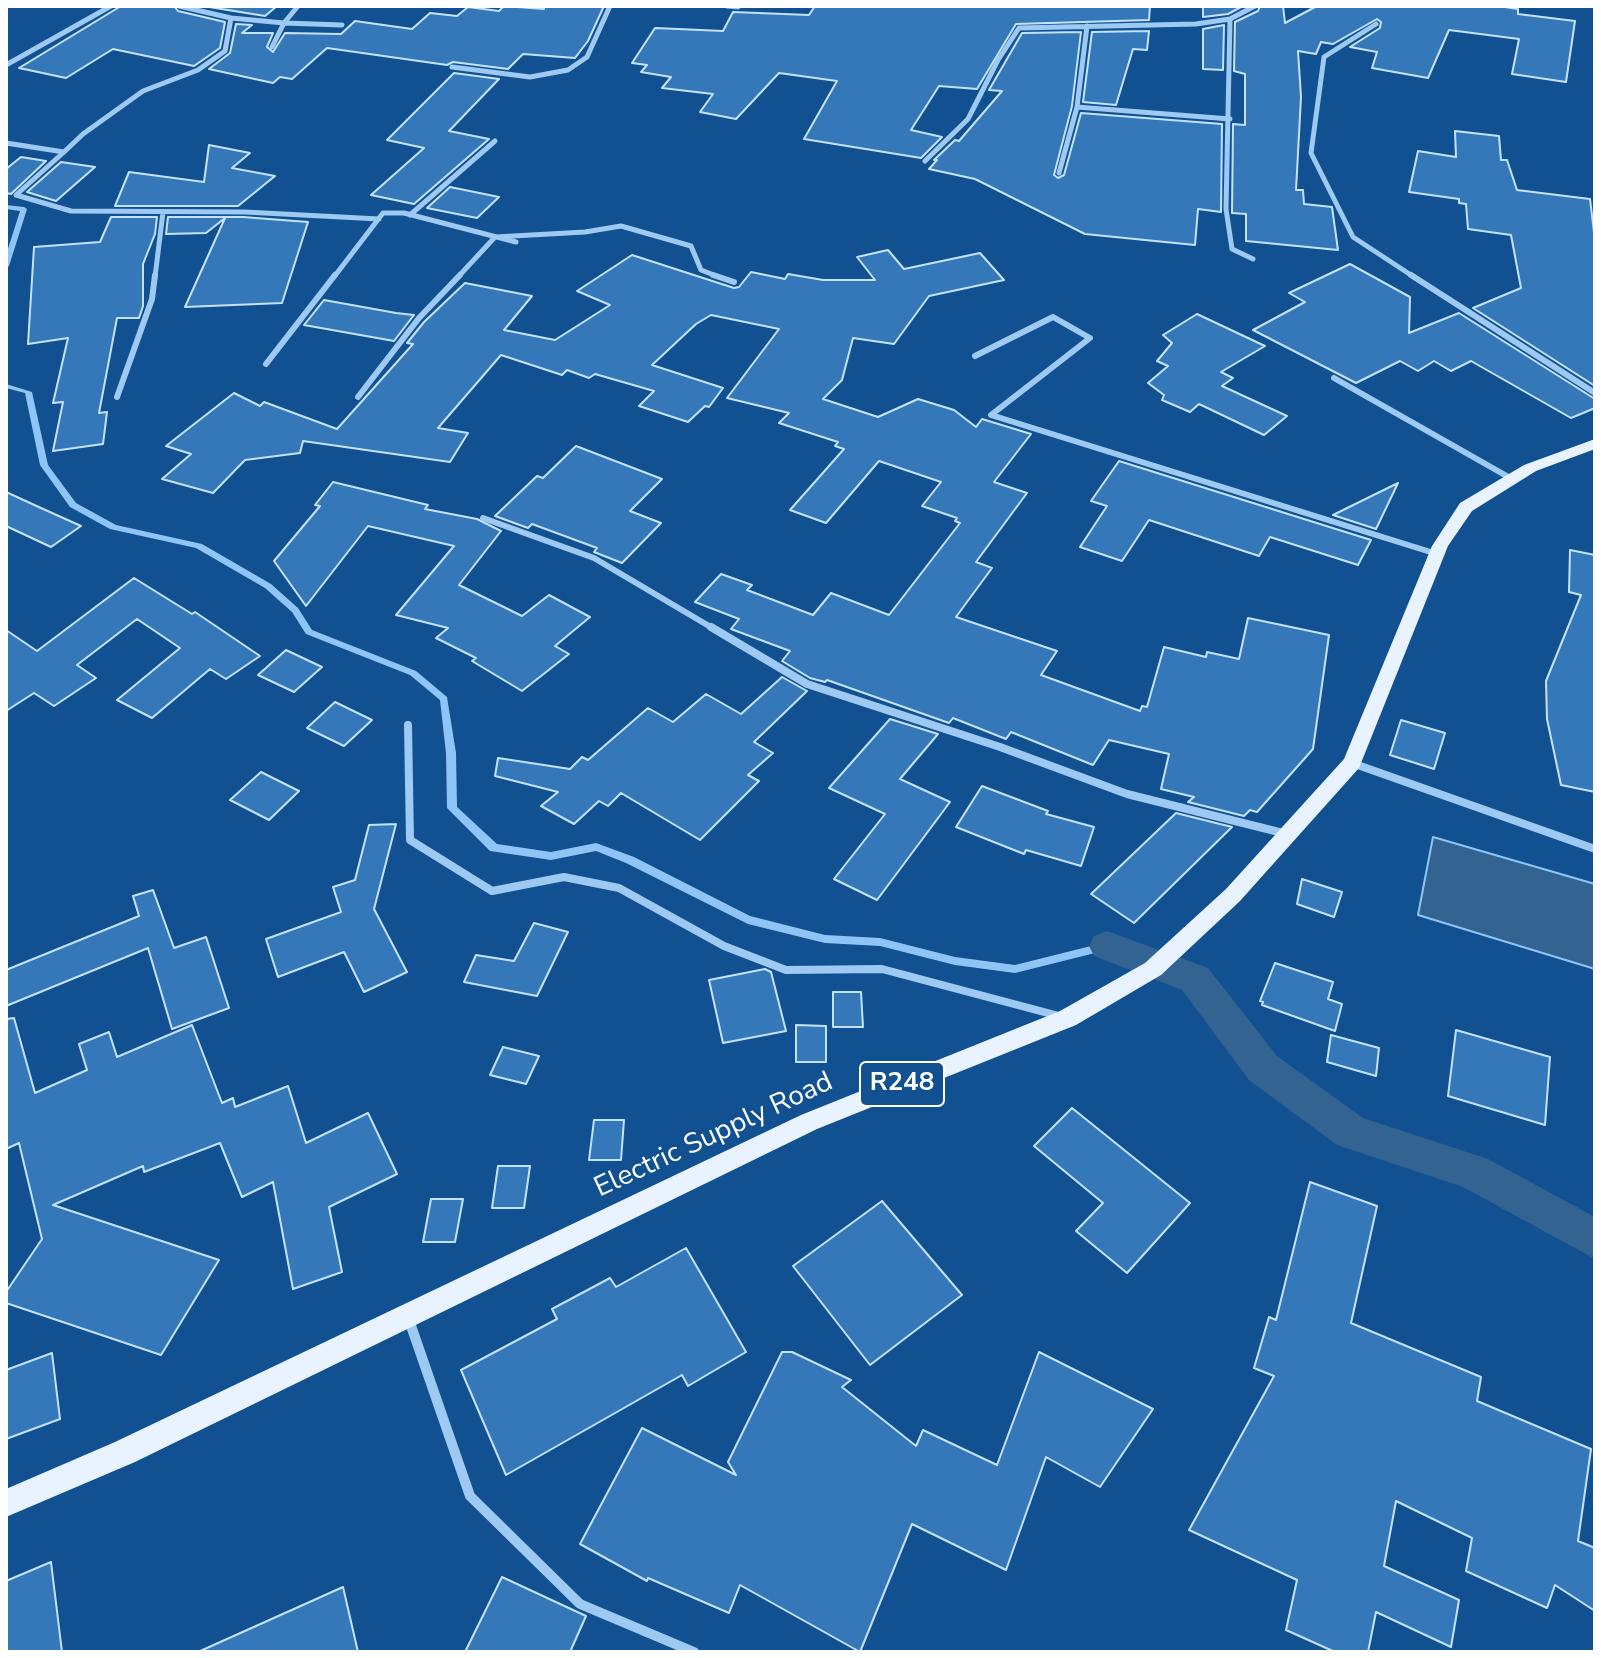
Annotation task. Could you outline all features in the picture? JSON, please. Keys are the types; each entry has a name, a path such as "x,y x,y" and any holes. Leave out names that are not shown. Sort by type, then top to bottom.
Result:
{"main road":[{"name":"Electric Supply Road","path":"6,1503 125,1452 809,1122 1068,1018 1153,969 1233,895 1352,763 1437,554 1466,507 1530,468 1595,444"}],"street":[{"path":"6,65 111,6"},
{"path":"179,6 231,18 342,25"},
{"path":"272,47 284,23 298,6"},
{"path":"452,67 530,77 568,70 587,57 610,6"},
{"path":"727,6 738,7"},
{"path":"925,161 968,119 998,60 1019,28 1196,24 1230,19 1255,6"},
{"path":"231,18 225,51 198,70 143,91 83,134 16,195 71,211 379,219"},
{"path":"1230,19 1226,209 1232,249 1253,259"},
{"path":"1376,24 1324,57 1311,153 1353,237 1595,393"},
{"path":"1059,173 1077,107 1087,26"},
{"path":"1077,107 1230,119"},
{"path":"410,215 495,141"},
{"path":"6,143 64,152"},
{"path":"117,397 152,299 163,212"},
{"path":"266,364 383,213 410,215 516,242"},
{"path":"358,397 419,318 495,237 585,232 621,226 691,246 701,270 734,282"},
{"path":"975,356 1053,317 1090,338 991,415 1437,554"},
{"path":"1334,378 1512,479"},
{"path":"483,518 594,558 807,684 1000,747 1127,794 1287,834"},
{"path":"408,725 410,840 492,891 564,877 619,888 724,946 786,970 882,969 1068,1018"},
{"path":"1352,763 1595,849"},
{"path":"408,1315 470,1496 580,1604 694,1652"}],"water":[{"path":"1433,837 1595,884 1595,969 1418,915"}],"building":[{"path":"121,6 174,6 178,11 225,22 220,48 194,66 113,49 66,78 19,68"},
{"path":"203,6 277,6 265,16"},
{"path":"504,6 544,9 544,6 604,6 588,41 575,58 523,54 508,69 453,62 447,65 327,48 292,79 280,77 273,83 209,69 230,53 236,24 252,25 242,33 273,33 267,47 273,52 285,33 341,34 355,21 412,29 430,13 457,16 468,7 499,11"},
{"path":"815,6 1150,6 1149,20 1016,24 977,89 939,86 911,130 942,137 921,158 804,139 837,81 779,73 736,119 700,112 713,94 662,88 671,77 641,72 647,65 632,63 655,28 723,31 733,12 809,15"},
{"path":"1203,6 1243,6 1228,14 1203,17"},
{"path":"1260,6 1283,6 1285,23 1317,6 1498,6 1518,9 1518,14 1575,21 1566,82 1512,74 1519,39 1449,30 1428,78 1372,68 1377,52 1350,47 1380,28 1381,22 1377,19 1333,44 1321,42 1316,54 1298,51 1301,97 1296,190 1303,190 1304,204 1332,207 1338,250 1246,241 1246,214 1232,213 1233,124 1245,125 1245,74 1234,71 1235,22 1258,11"},
{"path":"1224,25 1223,70 1203,69 1203,29"},
{"path":"1149,31 1147,50 1133,49 1116,105 1083,102 1092,32"},
{"path":"1081,32 1072,106 1054,175 1058,178 1064,175 1081,113 1222,124 1221,212 1198,209 1195,245 1085,234 975,179 929,169 955,140 959,141 1002,91 989,90 1022,33"},
{"path":"454,73 499,79 449,131 489,139 414,204 371,195 424,148 387,140"},
{"path":"1455,131 1499,136 1501,160 1507,160 1517,190 1590,199 1595,241 1595,386 1473,308 1521,288 1511,235 1468,229 1466,204 1459,203 1459,199 1409,192 1418,151 1456,157"},
{"path":"209,145 250,153 232,168 275,176 238,206 115,206 129,172 204,182"},
{"path":"21,157 46,161 11,194 6,193 6,169"},
{"path":"61,162 95,167 56,201 27,192"},
{"path":"450,187 499,197 477,218 427,208"},
{"path":"111,217 157,217 155,234 143,264 143,306 139,318 117,318 99,413 107,412 103,444 53,451 63,402 53,403 68,338 28,344 34,247 100,242"},
{"path":"168,217 243,217 308,222 282,303 185,307 225,218 206,233 166,234"},
{"path":"888,250 904,269 980,253 1004,280 929,296 894,344 853,338 842,380 823,399 878,417 918,399 954,410 976,427 982,419 1031,434 994,482 1027,493 976,562 992,568 956,617 1057,651 1041,675 1140,711 1142,706 1147,707 1164,647 1206,657 1207,652 1239,659 1248,618 1329,635 1313,749 1257,812 1250,810 1244,816 1188,802 1194,797 1161,789 1169,754 1109,740 1093,765 1011,732 1006,739 953,718 949,723 827,680 810,678 782,661 790,651 731,629 739,619 695,602 721,574 752,585 747,590 813,615 831,593 889,615 960,523 955,521 957,518 922,506 941,482 879,461 826,523 790,510 844,449 835,446 838,442 779,423 789,413 727,398 779,329 711,315 696,324 652,365 723,388 709,407 705,406 688,422 639,406 654,391 595,374 589,378 567,370 562,375 501,355 438,428 468,433 450,462 303,441 300,453 245,460 213,493 162,479 191,454 166,446 234,393 260,406 264,402 337,429 413,344 407,343 424,322 465,283 532,296 504,330 555,340 610,305 577,291 632,255 734,288 739,287 751,272 785,279 788,274 823,280 875,280 857,257"},
{"path":"1350,264 1410,297 1409,333 1459,313 1595,399 1595,408 1571,418 1471,361 1451,371 1434,361 1418,371 1400,361 1356,383 1253,330 1305,302 1289,293"},
{"path":"324,300 414,315 394,341 304,325"},
{"path":"1197,314 1265,346 1221,372 1233,378 1222,386 1287,416 1264,435 1199,404 1190,412 1162,400 1164,395 1148,383 1168,366 1157,361 1172,343 1163,335"},
{"path":"576,446 662,479 630,511 661,523 622,563 594,552 597,548 532,524 528,528 495,516 537,476 543,478"},
{"path":"1119,461 1371,540 1358,565 1270,537 1259,556 1149,520 1122,561 1080,547 1107,506 1091,501"},
{"path":"333,482 428,505 425,509 477,519 501,531 459,585 522,616 549,595 590,617 555,646 569,654 522,691 472,661 476,658 436,638 448,628 396,615 454,546 368,526 306,606 274,561 320,506 315,505"},
{"path":"1398,483 1376,529 1333,515"},
{"path":"6,492 81,526 51,547 6,526"},
{"path":"1570,550 1595,555 1595,792 1561,785 1547,719 1546,681 1581,595 1569,592"},
{"path":"134,578 192,614 195,612 260,656 226,679 210,669 152,718 117,700 180,648 137,619 77,665 96,678 54,706 34,693 6,711 6,630 37,651"},
{"path":"286,650 322,667 294,692 258,675"},
{"path":"782,677 807,691 754,742 773,753 748,775 759,781 700,840 621,793 608,806 599,801 574,824 541,806 558,792 495,776 498,758 570,769 582,757 588,760 648,708 673,722 706,694 741,714"},
{"path":"335,702 372,720 344,746 307,728"},
{"path":"890,719 938,734 900,779 950,802 877,900 834,879 885,814 829,788"},
{"path":"1401,720 1445,733 1434,769 1390,755"},
{"path":"261,772 299,791 269,820 230,800"},
{"path":"982,786 1048,811 1046,814 1094,827 1081,866 1026,850 1024,854 956,827"},
{"path":"1176,813 1232,827 1134,923 1091,894"},
{"path":"396,824 374,909 407,972 364,992 344,952 278,977 266,939 341,912 333,887 355,880 369,825"},
{"path":"1302,879 1342,892 1334,917 1297,904"},
{"path":"153,890 174,948 206,937 229,1008 172,1029 148,948 6,1006 6,970 139,916 133,896"},
{"path":"534,923 568,932 537,996 464,982 476,955 514,961"},
{"path":"1275,963 1333,982 1328,999 1342,1004 1335,1031 1262,1005 1260,1001"},
{"path":"765,969 771,972 786,1031 723,1043 709,980"},
{"path":"833,992 861,992 863,1027 833,1027"},
{"path":"14,1018 35,1093 87,1070 79,1044 109,1032 117,1057 192,1025 222,1103 233,1098 235,1107 288,1086 306,1143 368,1113 397,1174 329,1207 342,1272 293,1289 273,1182 242,1197 220,1143 144,1172 143,1166 53,1205 219,1260 161,1355 6,1303 6,1292 42,1239 19,1143 6,1149 6,1019"},
{"path":"796,1025 826,1026 826,1062 796,1062"},
{"path":"1456,1030 1550,1057 1545,1125 1448,1096"},
{"path":"1331,1035 1379,1048 1376,1076 1327,1062"},
{"path":"503,1047 539,1056 526,1084 490,1075"},
{"path":"1072,1108 1190,1203 1127,1273 1076,1231 1103,1203 1034,1146"},
{"path":"594,1120 624,1120 621,1160 589,1160"},
{"path":"498,1166 530,1166 524,1208 492,1208"},
{"path":"1310,1182 1377,1206 1351,1323 1481,1377 1477,1401 1591,1449 1578,1541 1595,1548 1595,1611 1555,1585 1547,1608 1466,1571 1472,1538 1396,1501 1384,1566 1459,1600 1451,1647 1376,1612 1368,1652 1335,1652 1286,1630 1297,1580 1189,1530 1274,1376 1254,1368 1269,1317 1276,1320"},
{"path":"431,1199 463,1199 455,1242 423,1242"},
{"path":"882,1201 962,1295 870,1365 793,1266"},
{"path":"686,1248 746,1352 688,1386 682,1375 506,1475 461,1370 557,1319 552,1309 610,1278 616,1287"},
{"path":"782,1352 792,1352 851,1380 842,1387 916,1446 923,1430 997,1465 1039,1352 1153,1409 1100,1487 1046,1457 1006,1570 912,1524 860,1652 740,1585 729,1613 648,1578 647,1581 580,1544 642,1428 736,1475 728,1462"},
{"path":"52,1353 60,1419 6,1439 6,1370"},
{"path":"51,1562 62,1652 6,1652 6,1581"},
{"path":"502,1577 586,1616 570,1652 465,1652"},
{"path":"343,1587 358,1652 198,1652"}],"waterway":[{"path":"6,207 24,209 6,266"},
{"path":"6,386 28,392 44,465 73,505 113,527 199,546 268,586 295,610 309,632 413,673 444,699 451,753 452,808 494,848 551,856 596,847 630,860 748,920 825,939 880,942 955,961 1015,969 1107,946"},
{"path":"1107,946 1195,979 1263,1068 1351,1132 1474,1172 1595,1239"}]}
